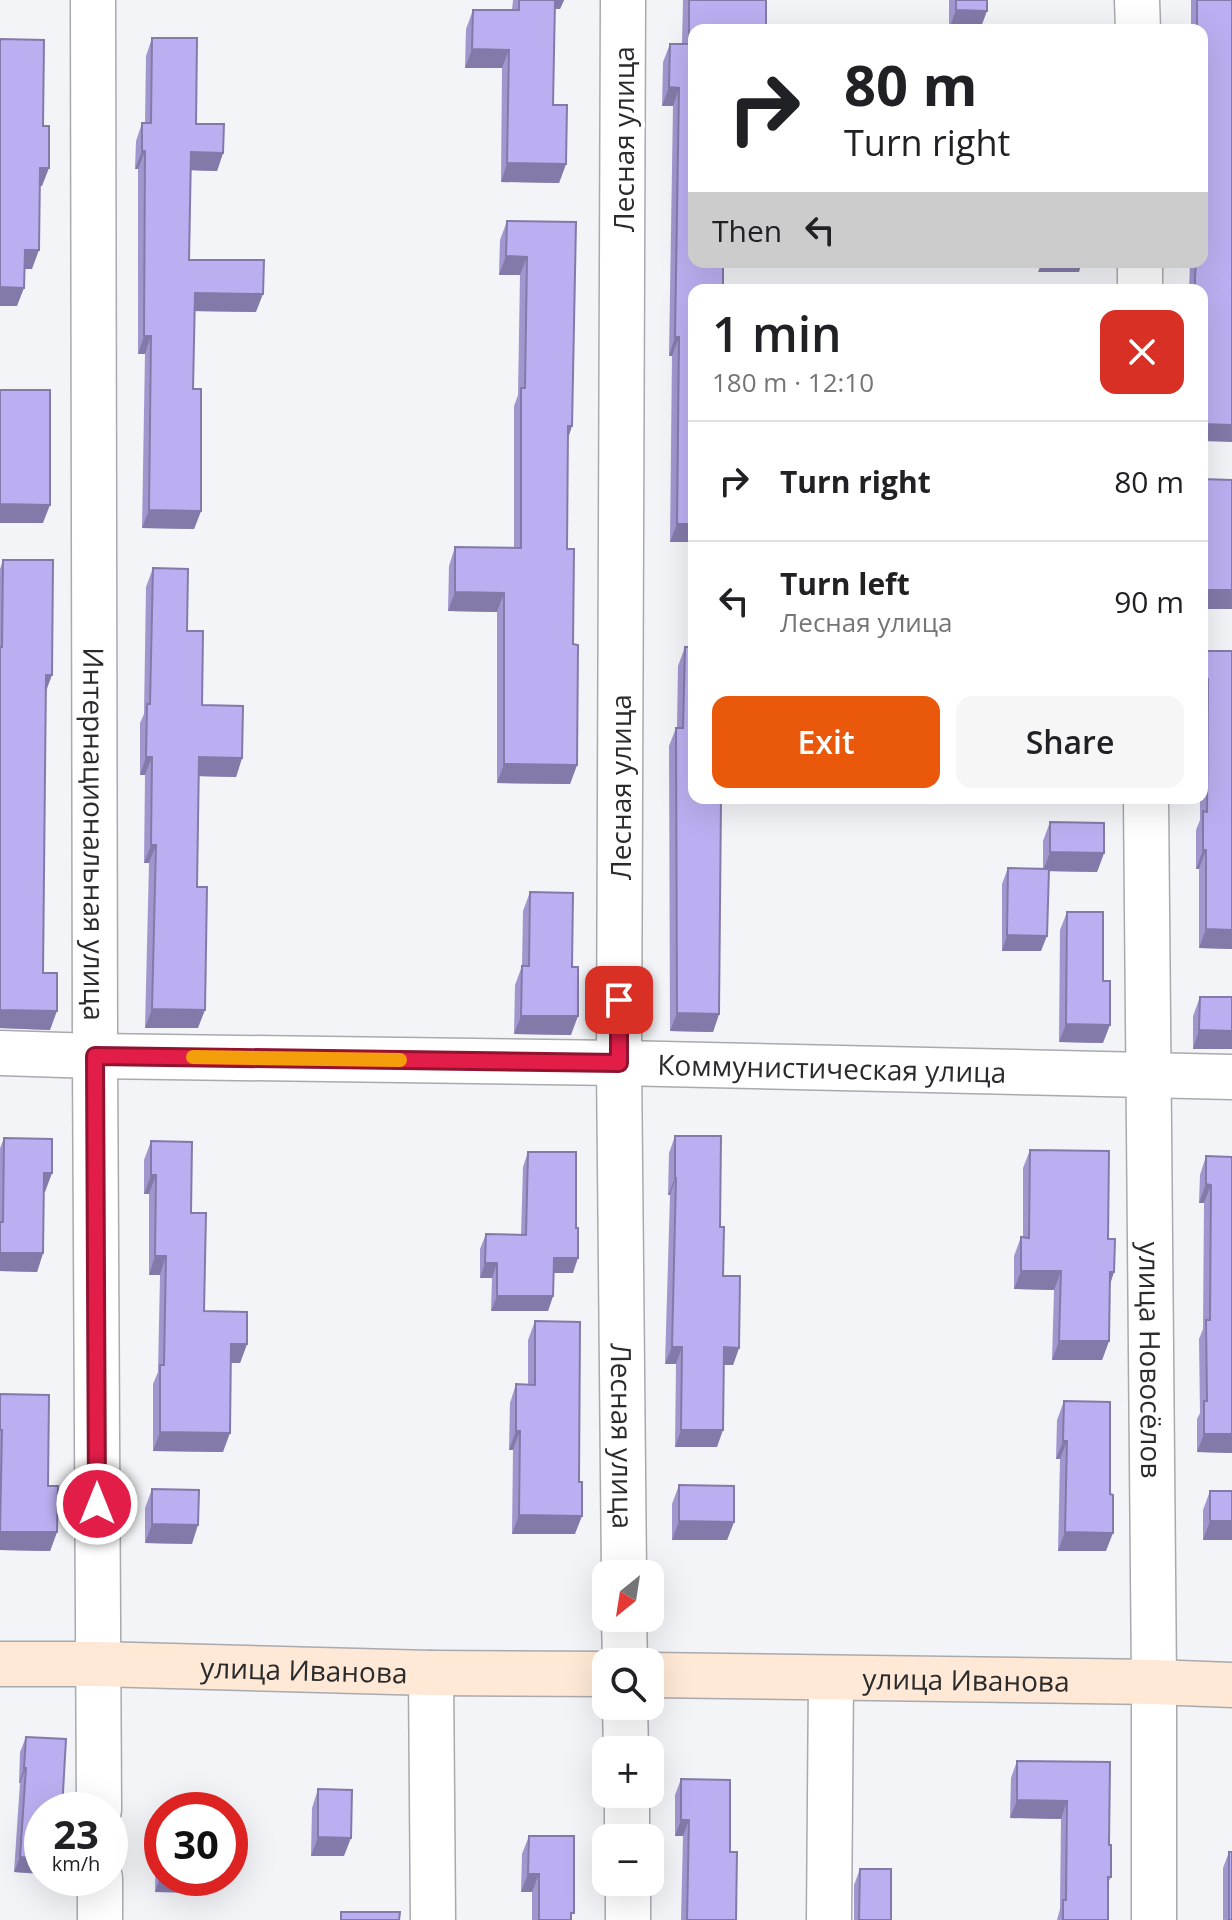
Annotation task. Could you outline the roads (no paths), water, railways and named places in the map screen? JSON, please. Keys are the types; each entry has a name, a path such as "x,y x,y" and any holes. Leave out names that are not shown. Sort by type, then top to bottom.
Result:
{"street":[{"name":"Интернациональная улица","path":"93,0 99,1792"},
{"name":"Лесная улица","path":"623,0 619,1063 624,1560"},
{"path":"1137,0 1138,24"},
{"name":"улица Новосёлов","path":"1146,804 1154,1920"},
{"name":"Коммунистическая улица","path":"0,1053 1232,1077"},
{"name":"улица Иванова","path":"0,1664 592,1674"},
{"path":"431,1673 433,1920"},
{"name":"улица Иванова","path":"664,1675 1232,1685"},
{"path":"829,1920 831,1678"},
{"path":"100,1896 100,1920"},
{"path":"628,1896 628,1920"}]}
